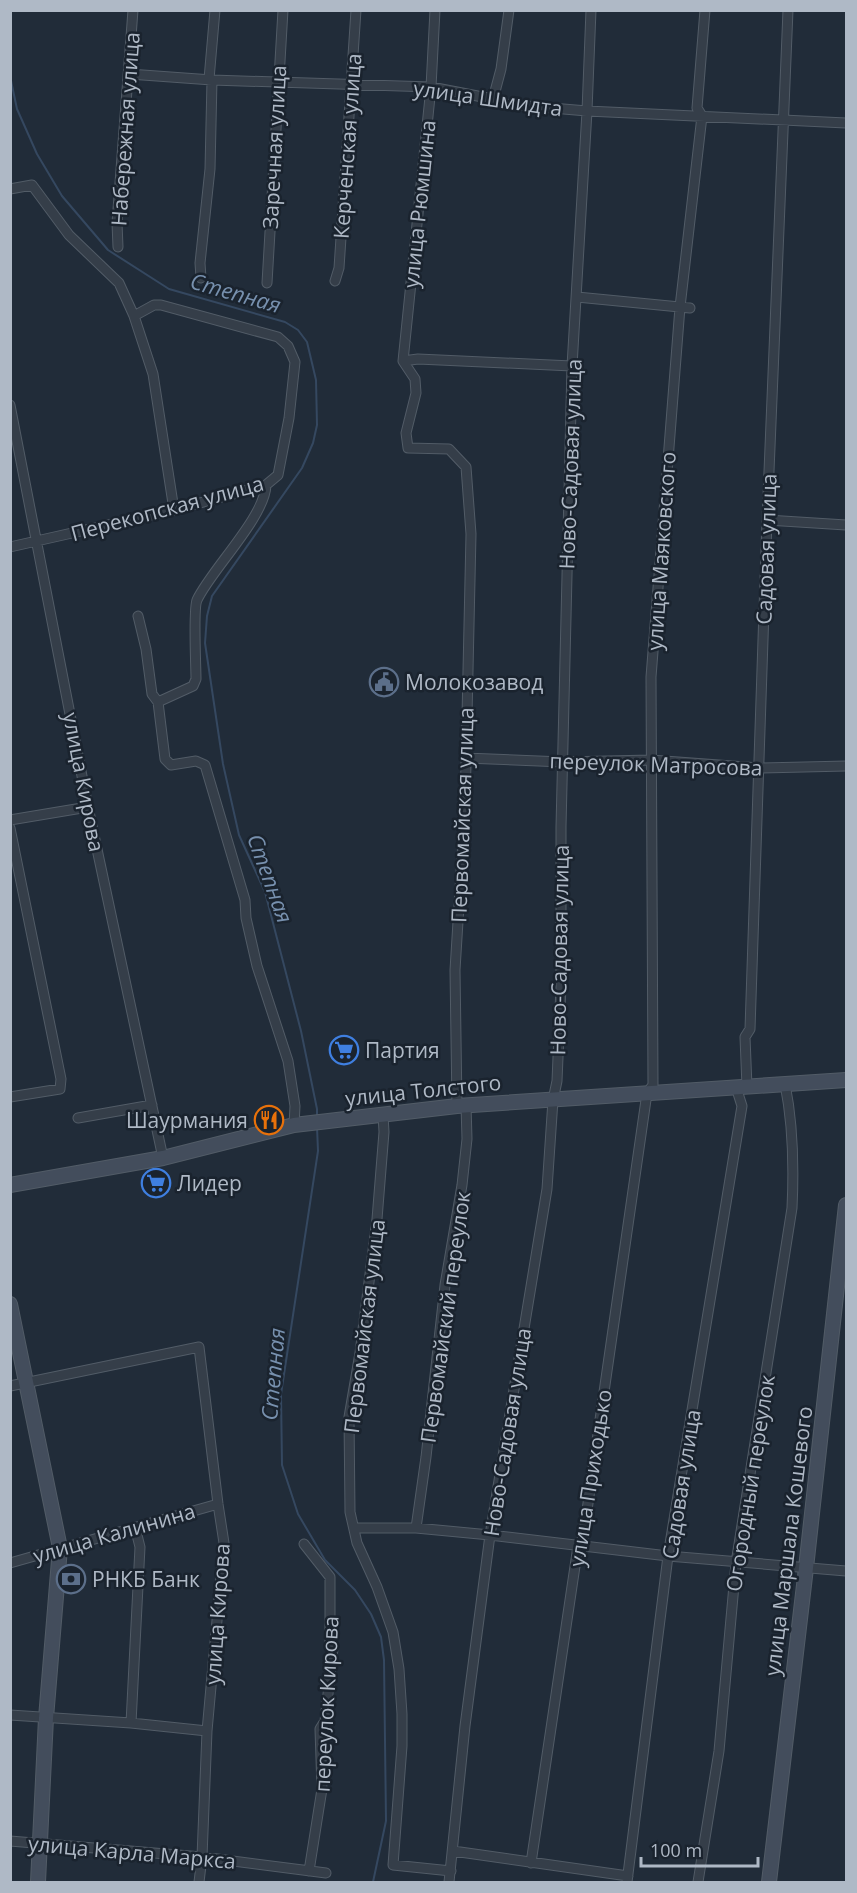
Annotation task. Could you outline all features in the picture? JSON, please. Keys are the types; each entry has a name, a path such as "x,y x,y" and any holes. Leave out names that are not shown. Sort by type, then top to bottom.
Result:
{"main road":[{"name":"улица Толстого","path":"10,1185 164,1158 297,1125 461,1106 846,1080"},
{"name":"улица Маршала Кошевого","path":"769,1882 846,1205"},
{"path":"10,1304 60,1548 46,1718 38,1882"}],"street":[{"name":"Набережная улица","path":"118,247 117,223 133,10"},
{"path":"201,278 200,263 210,168 210,79 215,10"},
{"name":"Заречная улица","path":"267,283 283,10"},
{"name":"Керченская улица","path":"335,281 339,268 356,10"},
{"name":"улица Рюмшина","path":"403,361 431,87 435,10"},
{"path":"493,99 501,69 509,10"},
{"name":"Ново-Садовая улица","path":"449,1882 465,1726 490,1535 547,1189 553,1100 557,1081 561,986 563,762 572,366 591,10"},
{"name":"улица Маяковского","path":"647,1093 653,1085 651,677 702,116 697,108 705,10"},
{"name":"Садовая улица","path":"627,1879 668,1556 742,1106 745,1037 750,1029 767,520 788,10"},
{"name":"улица Шмидта","path":"129,74 431,87 493,99 504,104 587,111 846,123"},
{"path":"10,189 32,185 69,235 119,283 134,316 153,374 174,510"},
{"path":"577,297 685,307"},
{"name":"Перекопская улица","path":"10,547 174,510 266,485 278,475 285,445 295,362 288,346 278,337 161,305 154,305 134,316"},
{"path":"403,361 418,359 572,366"},
{"name":"Первомайская улица","path":"403,361 415,379 416,393 406,433 408,448 449,449 466,466 471,534 465,808 455,970 461,1106"},
{"name":"улица Кирова","path":"10,405 88,807 164,1158"},
{"path":"158,702 193,686 196,679 196,602 257,511 266,492 266,485"},
{"path":"767,520 846,525"},
{"path":"138,616 146,649 152,694 158,702 165,759 171,765 196,761 205,765 216,798 245,900 246,918 257,966 288,1061 297,1125"},
{"name":"переулок Матросова","path":"465,758 563,762 651,760 759,768 846,766"},
{"path":"10,819 88,807"},
{"path":"10,828 61,1079 60,1089 10,1097"},
{"name":"Огородный переулок","path":"698,1882 719,1751 736,1563 792,1208 794,1176 790,1114 785,1084"},
{"name":"улица Приходько","path":"531,1863 578,1546 583,1538 647,1093"},
{"path":"78,1118 152,1105"},
{"name":"Первомайский переулок","path":"416,1528 445,1285 462,1185 467,1138 461,1106"},
{"name":"Первомайская улица","path":"383,1115 384,1131 377,1219 360,1353 349,1417 350,1512 357,1543 377,1587 393,1632 399,1669 402,1746 393,1865 451,1871"},
{"name":"улица Кирова","path":"27,1382 199,1347 224,1544 207,1731 200,1882"},
{"path":"10,1386 27,1382"},
{"name":"улица Калинина","path":"10,1563 218,1504"},
{"path":"131,1723 140,1547 135,1527"},
{"path":"354,1528 416,1528 736,1563 846,1571"},
{"name":"переулок Кирова","path":"304,1544 330,1577 330,1642 333,1650 325,1721 320,1729 322,1789 309,1871"},
{"path":"10,1715 131,1723 207,1731"},
{"name":"улица Карла Маркса","path":"10,1841 202,1857 326,1873"},
{"path":"453,1851 627,1879"}],"waterway":[{"name":"Степная","path":"10,76 17,109 37,154 62,196 108,250 169,289 285,322 298,330 307,342 316,380 317,425 313,443 302,468 212,596 207,616 205,643 223,764 239,835 265,892 301,1031 317,1118"},
{"name":"Степная","path":"317,1127 318,1151 281,1394 282,1465 298,1514 325,1560 355,1590 371,1614 381,1637 384,1660 386,1821 373,1882"}],"place":[{"name":"Молокозавод","path":"384,682"},
{"name":"Партия","path":"344,1050"},
{"name":"Шаурмания","path":"269,1120"},
{"name":"Лидер","path":"156,1183"},
{"name":"РНКБ Банк","path":"71,1579"}]}
